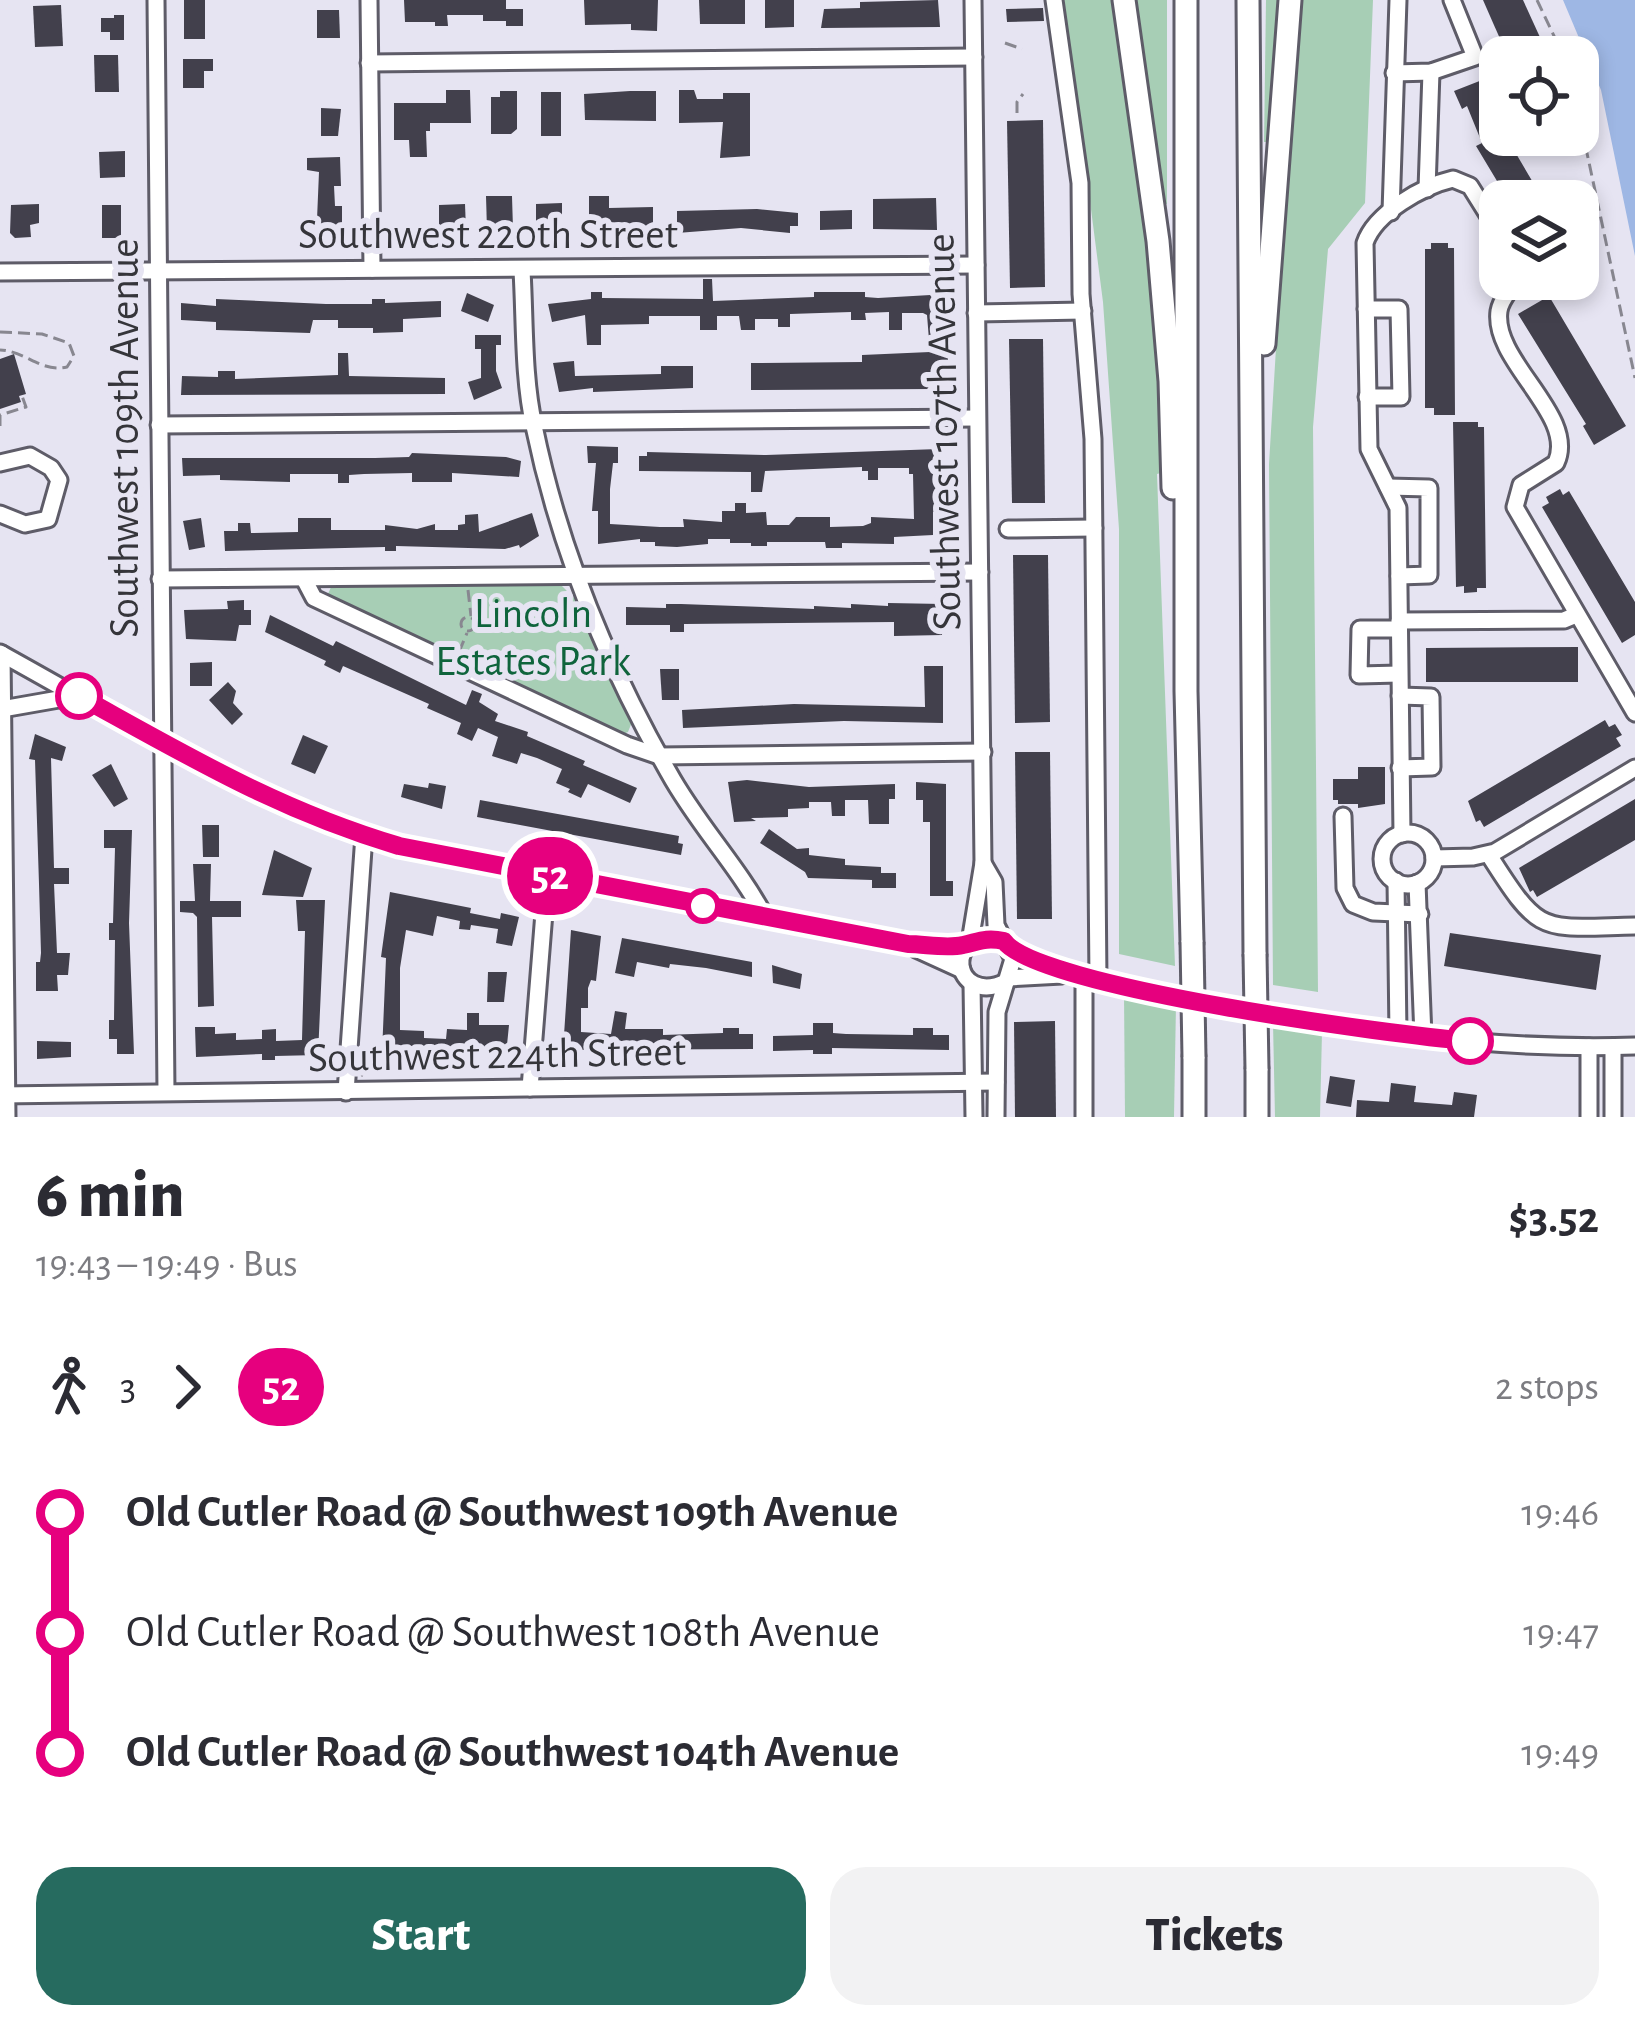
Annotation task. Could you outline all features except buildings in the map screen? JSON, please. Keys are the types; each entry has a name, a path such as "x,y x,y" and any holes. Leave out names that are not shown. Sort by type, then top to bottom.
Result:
{"highway":[{"path":"1124,0 1164,306 1186,691"},
{"path":"1186,0 1186,691 1194,1117"},
{"path":"1248,0 1257,1117"},
{"path":"1252,372 1264,346 1290,0"}],"street":[{"name":"Southwest 109th Avenue","path":"156,0 166,1092"},
{"path":"369,0 372,269"},
{"name":"Southwest 107th Avenue","path":"973,0 983,863"},
{"path":"1054,0 1080,183 1092,422 1091,979 1084,1117"},
{"path":"1391,212 1398,0"},
{"path":"1394,73 1431,72 1475,57 1452,0"},
{"path":"369,63 974,57"},
{"path":"1427,189 1431,72"},
{"path":"1402,834 1398,508 1370,449 1365,243 1377,222 1446,180 1465,182 1479,203"},
{"name":"Southwest 220th Street","path":"0,272 976,265"},
{"path":"522,271 533,423 576,578 659,756 748,884 765,917"},
{"path":"1502,300 1501,336 1556,428 1561,447 1556,463 1521,485 1516,507 1635,713"},
{"path":"1366,309 1399,309 1400,397 1366,397"},
{"path":"976,313 1083,311"},
{"path":"159,425 977,418"},
{"path":"0,463 30,456 51,468 59,481 48,519 26,524 0,514"},
{"path":"1388,487 1430,488 1430,575 1399,576"},
{"path":"1008,529 1094,528"},
{"path":"160,578 980,572"},
{"path":"304,579 314,598 659,756 983,752"},
{"path":"1399,674 1359,675 1360,629 1564,620 1576,615"},
{"path":"7,1117 3,1094 1,654 265,798 364,836 427,852 908,944 969,944 988,938 1065,974 1398,1034 1635,1046"},
{"path":"2,709 79,696"},
{"path":"1400,696 1431,697 1432,767 1400,768"},
{"path":"1434,858 1489,854 1635,768"},
{"path":"1343,817 1348,896 1361,909 1420,914"},
{"path":"1396,881 1417,883 1430,874 1434,858 1424,838 1402,834 1387,844 1382,860 1396,881 1398,1034"},
{"path":"346,1092 364,836"},
{"path":"1489,854 1534,918 1567,927 1635,926"},
{"path":"974,1117 967,977 983,863"},
{"path":"983,863 994,882 995,920 1013,964 997,1012 996,1117"},
{"path":"530,1088 547,875"},
{"path":"1417,883 1423,1036"},
{"path":"908,944 986,988 1008,980 1065,974"},
{"path":"1398,964 1422,964"},
{"path":"1588,1047 1589,1117"},
{"path":"1612,1047 1613,1117"},
{"name":"Southwest 224th Street","path":"3,1094 996,1082"}],"path":[{"path":"1538,0 1554,36"},
{"path":"1005,43 1022,50"},
{"path":"1017,113 1023,94"},
{"path":"1588,156 1635,378"},
{"path":"0,332 56,337 69,343 74,356 68,367 56,370 42,368 14,350 0,350"},
{"path":"0,426 0,416 26,407 22,396"},
{"path":"461,647 475,626 469,592"},
{"path":"467,632 461,621 471,617"},
{"path":"359,1077 370,1067"}],"green space":[{"path":"1064,0 1118,0 1156,291 1164,472 1157,474 1175,966 1119,954 1119,529 1103,302"},
{"path":"1129,0 1167,0 1167,204 1162,203"},
{"path":"1266,0 1286,0 1271,142 1264,142"},
{"path":"1297,0 1373,0 1365,203 1328,249 1313,427 1318,992 1273,985 1269,464"},
{"name":"Lincoln Estates Park","path":"332,585 562,586 577,601 632,722 628,732 621,735 327,596"},
{"path":"1124,993 1176,1004 1174,1117 1125,1117"},
{"path":"1273,1023 1322,1032 1320,1117 1275,1117"}],"water":[{"path":"1563,0 1635,0 1635,256 1599,85 1599,36 1578,36"}],"bus line":[{"name":"52","path":"79,696 265,798 399,846 908,944 967,945 994,938 1065,974 1300,1019 1470,1041"}]}
